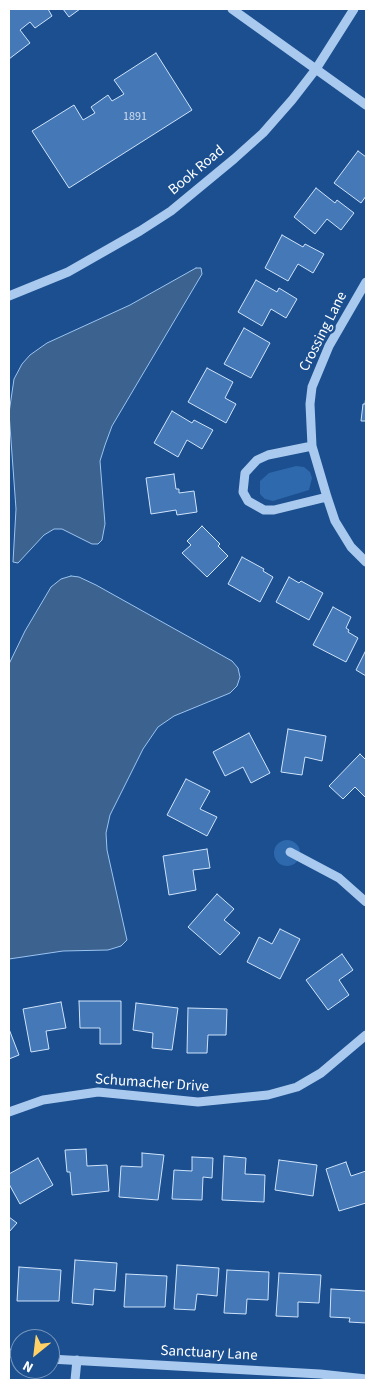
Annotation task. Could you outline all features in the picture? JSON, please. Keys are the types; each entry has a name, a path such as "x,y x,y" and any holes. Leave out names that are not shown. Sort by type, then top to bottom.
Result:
{"street":[{"path":"232,9 366,105"},
{"name":"Book Road","path":"9,296 68,272 110,250 171,211 263,133 316,69 354,9"},
{"name":"Crossing Lane","path":"366,282 336,332 312,387 310,420 312,446 335,521 351,547 366,562"},
{"path":"312,446 268,455 256,460 244,473 243,492 248,500 264,510 274,510 327,497"},
{"path":"290,852 339,878 366,902"},
{"name":"Schumacher Drive","path":"9,1112 43,1100 98,1092 198,1102 268,1095 297,1087 321,1073 366,1035"},
{"name":"Sanctuary Lane","path":"60,1359 365,1379"},
{"path":"75,1380 77,1360"}],"shaded area":[{"path":"196,268 201,268 202,274 112,426 105,445 100,461 105,524 102,540 98,544 92,544 62,529 54,529 44,535 18,563 13,562 16,509 9,413 14,379 22,364 30,355 47,343 130,305"},
{"path":"296,466 304,467 310,472 312,478 309,490 273,501 265,499 260,494 260,481 269,473"},
{"path":"71,576 79,577 96,585 232,661 238,668 240,677 237,686 230,693 174,716 158,727 143,749 110,815 106,833 107,850 127,940 121,946 108,950 63,951 9,959 9,664 25,631 51,587 61,579"},
{"path":"287,840 296,844 300,853 296,862 287,866 278,862 274,853 278,844"}],"building":[{"path":"9,9 48,9 52,16 35,28 30,22 20,30 30,43 9,59"},
{"path":"63,9 80,9 69,17"},
{"path":"156,53 192,110 69,188 32,131 74,105 83,120 95,113 91,107 108,95 112,101 124,94 114,80"},
{"path":"358,151 366,157 366,196 361,203 334,183"},
{"path":"316,188 335,203 337,200 354,213 341,230 327,219 315,234 294,217"},
{"path":"282,235 303,247 305,244 324,254 313,273 298,264 288,281 265,268"},
{"path":"256,280 277,292 279,288 297,299 286,318 271,309 262,326 238,312"},
{"path":"244,328 270,343 251,378 224,364"},
{"path":"207,368 233,382 225,398 236,404 226,423 188,402"},
{"path":"366,395 366,421 361,421 363,404 365,404"},
{"path":"172,411 192,423 194,420 213,430 202,449 187,440 178,457 154,443"},
{"path":"174,474 176,489 179,489 179,493 194,491 197,512 177,515 176,510 151,514 146,478"},
{"path":"202,526 220,544 218,546 228,556 207,577 182,553 191,545 187,541"},
{"path":"242,557 264,569 263,571 273,577 260,602 228,584"},
{"path":"289,577 323,593 309,620 276,602"},
{"path":"333,607 351,617 346,628 349,630 348,632 358,638 346,662 313,645"},
{"path":"366,650 366,676 356,670"},
{"path":"288,729 326,736 322,761 305,757 302,775 281,772"},
{"path":"249,733 270,773 251,783 243,767 225,776 213,752"},
{"path":"360,754 366,760 366,798 355,787 343,799 329,786"},
{"path":"186,779 210,791 200,809 217,817 207,836 167,815"},
{"path":"207,849 210,868 193,870 196,890 169,895 163,856"},
{"path":"217,894 234,909 224,920 240,933 220,955 188,927"},
{"path":"280,929 300,939 280,979 247,962 259,937 272,944"},
{"path":"342,954 353,970 339,980 349,995 328,1010 306,980"},
{"path":"79,1001 121,1001 121,1044 100,1044 100,1028 80,1028"},
{"path":"61,1002 66,1028 46,1031 49,1049 31,1052 23,1009"},
{"path":"136,1003 178,1008 172,1050 152,1048 153,1033 133,1030"},
{"path":"188,1008 227,1009 226,1035 208,1035 207,1053 187,1053"},
{"path":"9,1029 19,1055 9,1059"},
{"path":"86,1149 87,1166 107,1165 109,1191 72,1195 70,1172 67,1172 65,1150"},
{"path":"142,1153 164,1155 158,1200 119,1197 121,1166 142,1167"},
{"path":"224,1156 246,1158 245,1174 265,1175 264,1202 222,1200"},
{"path":"192,1157 213,1158 212,1178 203,1177 202,1200 172,1199 174,1170 192,1171"},
{"path":"38,1158 53,1185 20,1204 9,1184 9,1174"},
{"path":"279,1160 317,1165 313,1196 275,1190"},
{"path":"346,1162 351,1176 366,1171 366,1203 339,1211 326,1169"},
{"path":"9,1217 17,1223 9,1232"},
{"path":"75,1260 117,1263 115,1291 94,1289 93,1305 72,1303"},
{"path":"177,1265 219,1268 217,1296 197,1294 195,1310 174,1309"},
{"path":"19,1267 61,1270 59,1301 17,1301"},
{"path":"227,1270 269,1272 268,1300 247,1299 246,1314 224,1313"},
{"path":"279,1273 321,1275 319,1303 298,1302 298,1317 276,1316"},
{"path":"126,1274 167,1276 165,1307 124,1307"},
{"path":"331,1289 366,1291 366,1323 349,1322 350,1318 330,1317"}]}
